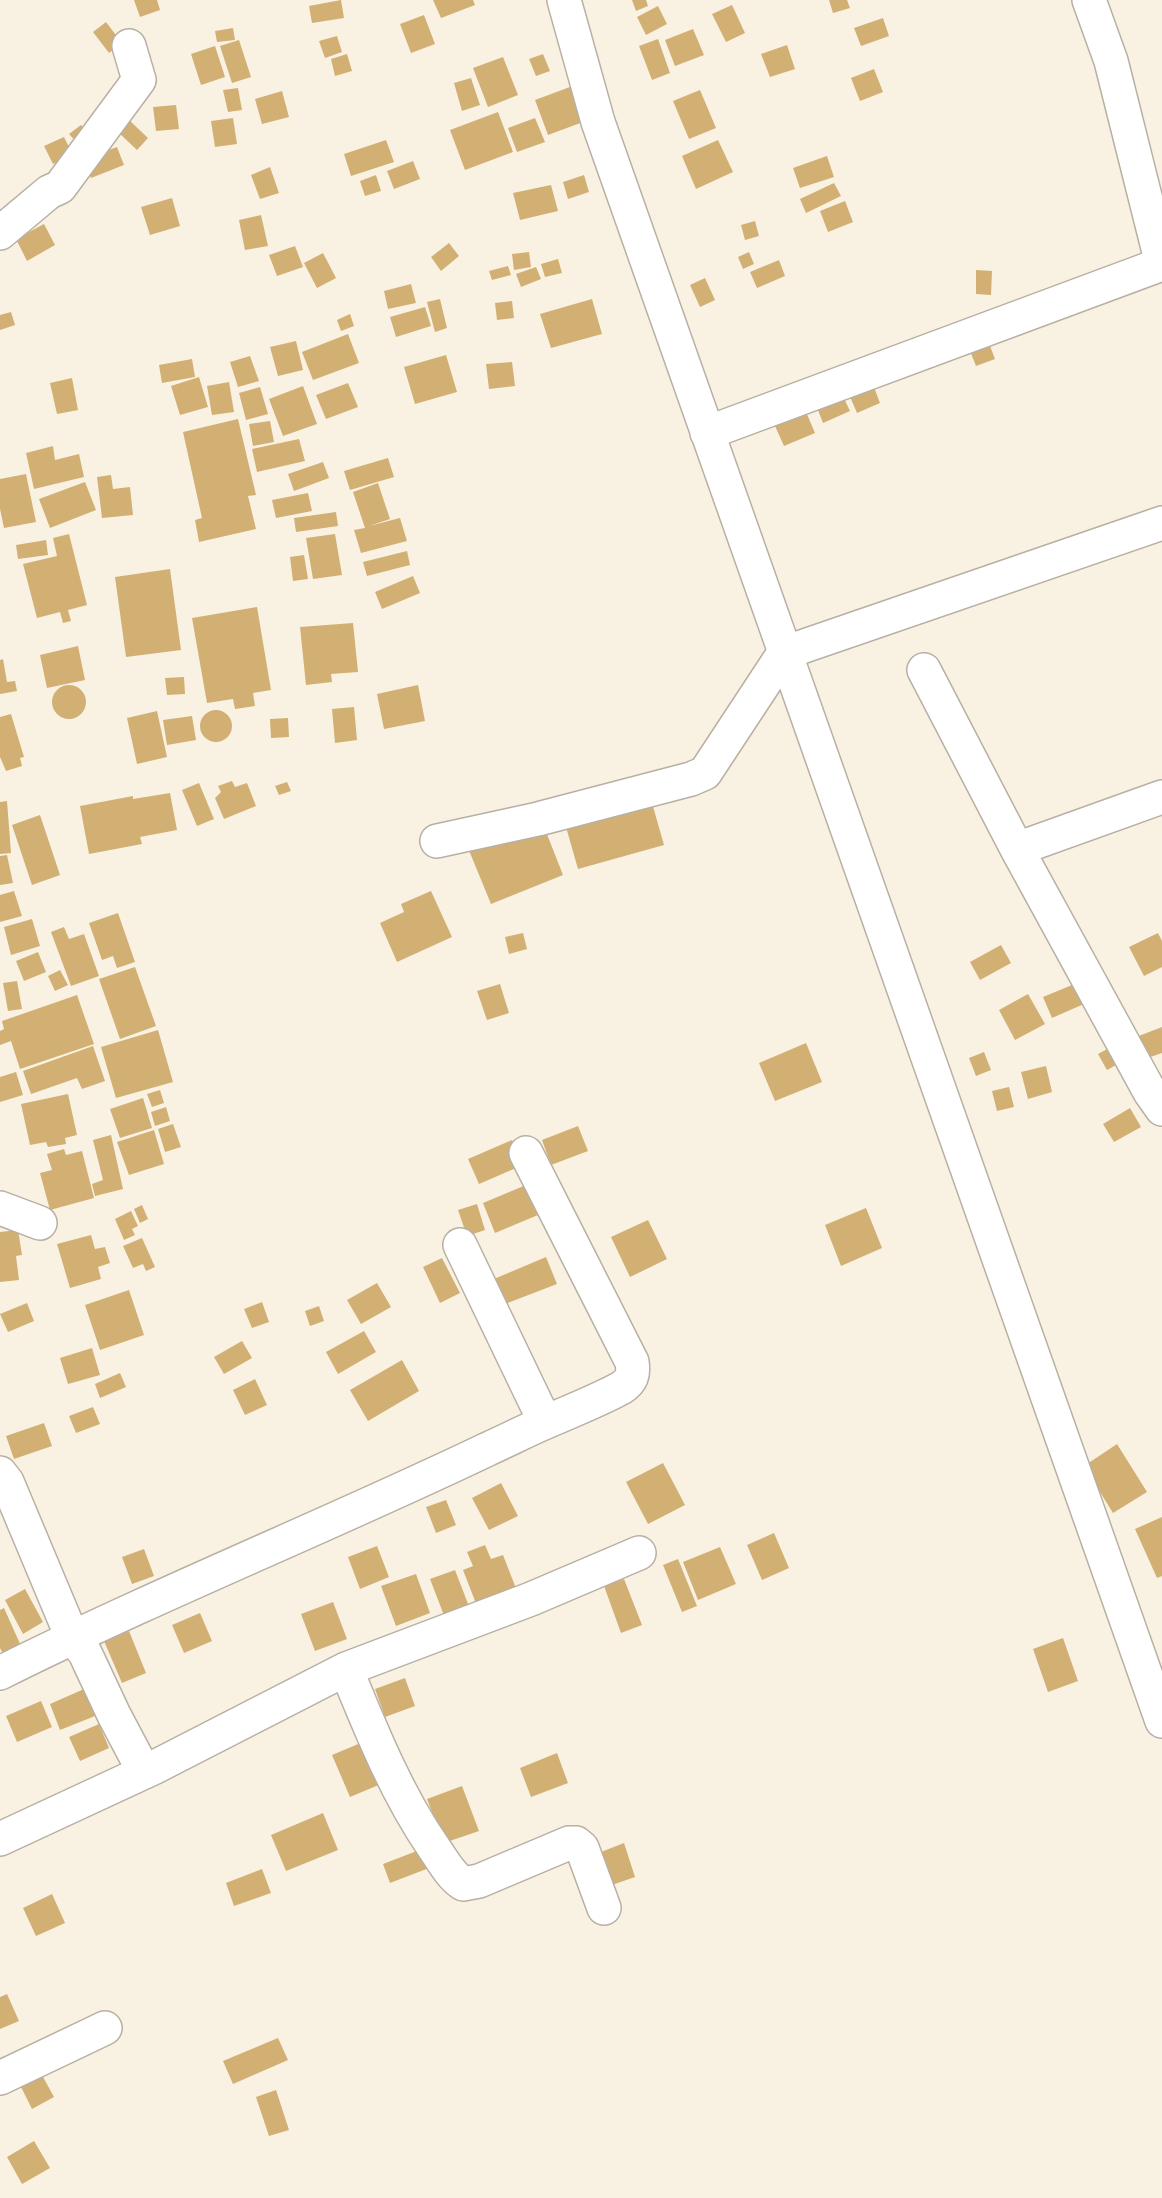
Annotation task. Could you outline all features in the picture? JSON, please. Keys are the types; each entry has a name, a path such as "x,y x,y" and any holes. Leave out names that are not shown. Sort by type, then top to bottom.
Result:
{"street":[{"path":"564,0 598,122 1162,1721"},
{"path":"707,433 1162,264 1111,61 1089,0"},
{"path":"0,233 49,192 60,187 139,80 129,46"},
{"path":"437,841 538,819 692,779 705,773 784,653 1162,523"},
{"path":"924,670 1017,849 1150,1092 1162,1109"},
{"path":"1017,849 1162,797"},
{"path":"0,1673 72,1637 380,1501 623,1386 631,1380 634,1372 632,1362 526,1153"},
{"path":"0,1208 40,1223"},
{"path":"460,1245 544,1422"},
{"path":"0,1473 7,1482 72,1637 86,1653 114,1715 141,1766 147,1770"},
{"path":"0,1839 147,1770 346,1669 531,1599 639,1553"},
{"path":"346,1669 383,1758 420,1829 454,1878 463,1884 479,1881 569,1843 576,1843 582,1848 604,1908"},
{"path":"0,2078 105,2028"}],"building":[{"path":"134,0 157,0 160,10 140,17"},
{"path":"341,0 344,18 312,23 309,6"},
{"path":"433,0 473,0 475,5 441,18"},
{"path":"632,0 646,0 648,6 636,11"},
{"path":"829,0 847,0 850,8 833,13"},
{"path":"732,5 745,33 726,42 712,14"},
{"path":"658,6 667,24 646,35 637,17"},
{"path":"424,15 435,44 411,53 400,24"},
{"path":"883,18 889,36 861,46 854,28"},
{"path":"106,22 122,43 109,53 93,32"},
{"path":"233,28 235,40 217,42 215,31"},
{"path":"693,29 704,55 675,66 665,40"},
{"path":"337,36 342,52 325,58 319,41"},
{"path":"658,39 670,73 652,80 639,46"},
{"path":"239,40 251,77 232,83 220,46"},
{"path":"787,45 795,69 770,77 761,54"},
{"path":"215,46 225,77 201,85 191,54"},
{"path":"347,54 352,71 335,76 331,59"},
{"path":"543,54 550,71 536,76 529,59"},
{"path":"503,57 518,95 488,107 473,68"},
{"path":"874,69 883,92 860,101 851,78"},
{"path":"471,78 480,105 462,111 454,83"},
{"path":"578,84 591,119 548,135 535,100"},
{"path":"238,88 242,110 228,112 223,90"},
{"path":"700,90 716,128 689,139 673,101"},
{"path":"282,91 289,117 262,124 255,99"},
{"path":"176,105 179,129 156,131 153,107"},
{"path":"498,112 513,152 465,170 450,130"},
{"path":"233,118 237,144 215,147 211,121"},
{"path":"535,118 545,142 517,152 508,128"},
{"path":"129,120 148,138 137,150 118,132"},
{"path":"81,125 90,136 79,145 69,134"},
{"path":"64,137 73,155 53,164 44,146"},
{"path":"386,140 394,162 351,176 344,154"},
{"path":"718,140 733,172 696,189 682,156"},
{"path":"117,147 124,165 91,178 84,159"},
{"path":"827,156 834,177 800,188 793,168"},
{"path":"413,161 420,179 394,189 387,171"},
{"path":"270,167 279,193 260,199 251,175"},
{"path":"376,175 381,191 365,196 360,181"},
{"path":"584,175 589,192 568,199 563,182"},
{"path":"834,183 841,196 806,213 800,199"},
{"path":"551,185 558,211 520,220 513,193"},
{"path":"172,198 180,226 150,235 141,207"},
{"path":"845,201 853,222 828,232 820,211"},
{"path":"261,215 268,246 245,250 239,220"},
{"path":"755,221 759,236 745,240 741,225"},
{"path":"44,224 55,245 27,261 16,239"},
{"path":"449,243 459,256 441,271 431,257"},
{"path":"295,246 303,267 277,276 269,255"},
{"path":"529,252 531,267 514,270 512,254"},
{"path":"749,252 754,264 743,269 738,257"},
{"path":"323,253 336,278 317,288 304,263"},
{"path":"558,259 562,273 545,277 541,264"},
{"path":"779,260 785,276 757,288 750,272"},
{"path":"508,266 511,275 492,280 489,271"},
{"path":"536,267 541,279 521,287 516,274"},
{"path":"976,270 992,271 991,295 976,294"},
{"path":"705,278 715,300 700,307 690,285"},
{"path":"411,284 416,303 388,309 384,291"},
{"path":"440,299 447,328 435,332 427,302"},
{"path":"592,299 602,334 551,348 540,314"},
{"path":"512,301 514,318 497,320 495,303"},
{"path":"425,307 431,326 396,337 390,317"},
{"path":"11,312 15,325 0,330 0,315"},
{"path":"350,314 354,326 341,331 337,320"},
{"path":"348,334 359,363 313,380 302,352"},
{"path":"987,338 995,359 976,366 968,346"},
{"path":"296,341 303,370 278,376 270,347"},
{"path":"446,355 457,392 415,404 404,367"},
{"path":"250,356 259,381 238,387 230,362"},
{"path":"192,359 195,377 162,383 159,365"},
{"path":"512,362 515,386 489,389 486,364"},
{"path":"199,377 208,407 180,415 171,386"},
{"path":"72,378 78,410 57,414 50,383"},
{"path":"229,382 234,412 212,415 207,386"},
{"path":"872,382 880,403 857,413 848,392"},
{"path":"348,383 358,407 326,419 316,395"},
{"path":"303,386 317,424 283,436 269,399"},
{"path":"260,387 268,414 246,420 239,393"},
{"path":"842,394 850,411 823,423 816,405"},
{"path":"806,412 815,433 784,446 775,426"},
{"path":"238,419 256,495 248,496 256,529 199,542 195,520 202,518 183,432"},
{"path":"270,421 274,442 253,446 249,424"},
{"path":"299,439 305,461 257,472 252,449"},
{"path":"53,446 55,460 79,454 84,477 34,489 26,453"},
{"path":"388,458 394,477 350,490 344,471"},
{"path":"323,462 329,478 294,491 288,474"},
{"path":"26,474 36,522 4,528 0,509 0,479"},
{"path":"111,475 113,489 130,487 133,515 102,518 97,477"},
{"path":"85,482 96,510 50,528 39,499"},
{"path":"378,483 390,519 369,526 400,518 407,541 361,553 354,530 365,528 353,492"},
{"path":"308,493 312,511 276,518 272,500"},
{"path":"336,512 338,526 296,532 294,518"},
{"path":"69,534 87,605 68,610 71,621 63,623 60,612 37,618 23,564 57,556 53,538"},
{"path":"335,534 342,575 313,579 306,538"},
{"path":"46,540 48,555 18,559 16,545"},
{"path":"407,551 410,565 367,576 363,562"},
{"path":"304,555 308,579 293,581 290,557"},
{"path":"170,569 181,650 126,657 115,577"},
{"path":"413,576 420,593 382,609 375,592"},
{"path":"257,607 271,690 253,693 255,706 235,709 233,699 207,703 192,618"},
{"path":"353,623 358,672 331,674 332,682 306,685 300,627"},
{"path":"78,646 85,680 47,688 40,655"},
{"path":"3,659 7,682 15,681 17,691 0,694 0,660"},
{"path":"184,677 185,694 167,695 165,678"},
{"path":"69,685 81,690 86,702 81,714 69,719 57,714 52,702 57,690"},
{"path":"418,685 425,721 384,729 377,694"},
{"path":"354,707 357,740 335,743 332,709"},
{"path":"216,710 228,714 232,726 228,738 216,742 204,738 200,726 204,714"},
{"path":"157,711 167,757 137,764 127,718"},
{"path":"11,714 24,757 20,758 22,766 6,771 0,757 0,717"},
{"path":"192,716 196,740 167,745 163,720"},
{"path":"288,718 289,737 271,738 270,719"},
{"path":"232,781 235,787 247,783 256,806 224,819 215,798 221,792 218,786"},
{"path":"287,782 291,791 279,795 275,786"},
{"path":"199,783 214,819 197,826 182,790"},
{"path":"170,793 177,830 140,837 142,844 89,854 80,806 133,796 133,799"},
{"path":"650,796 664,845 578,869 564,820"},
{"path":"7,801 11,853 0,854 0,802"},
{"path":"40,815 60,875 32,885 12,825"},
{"path":"541,819 563,875 491,904 468,848"},
{"path":"7,855 13,883 0,885 0,856"},
{"path":"14,891 22,916 0,922 0,895"},
{"path":"431,891 452,937 397,962 380,923 404,912 401,904"},
{"path":"118,913 135,962 117,968 113,956 102,960 89,923"},
{"path":"32,919 40,946 11,955 4,927"},
{"path":"64,927 69,939 84,934 99,976 71,986 51,932"},
{"path":"523,933 527,949 509,954 505,937"},
{"path":"1158,933 1162,941 1162,967 1144,976 1129,947"},
{"path":"1001,945 1011,963 980,980 970,962"},
{"path":"38,952 46,972 24,981 16,961"},
{"path":"135,967 156,1026 120,1039 99,979"},
{"path":"60,970 68,985 55,991 48,976"},
{"path":"1084,980 1093,1000 1052,1018 1043,997"},
{"path":"17,981 22,1009 8,1011 3,983"},
{"path":"500,984 509,1013 487,1020 477,991"},
{"path":"1028,994 1045,1024 1015,1040 999,1010"},
{"path":"77,995 94,1044 20,1069 11,1041 0,1045 0,1031 4,1029 2,1021"},
{"path":"1162,1027 1162,1053 1139,1061 1131,1039"},
{"path":"158,1030 173,1082 116,1098 101,1047"},
{"path":"1120,1042 1129,1058 1107,1070 1098,1054"},
{"path":"806,1043 822,1082 775,1101 759,1063"},
{"path":"93,1046 105,1081 82,1089 77,1078 31,1094 23,1071"},
{"path":"984,1052 991,1070 976,1076 969,1058"},
{"path":"1046,1066 1052,1092 1028,1099 1021,1072"},
{"path":"16,1072 23,1095 0,1102 0,1077"},
{"path":"1009,1087 1014,1107 997,1111 992,1091"},
{"path":"160,1090 164,1103 152,1107 147,1094"},
{"path":"68,1094 77,1135 65,1138 66,1144 48,1147 46,1142 30,1145 21,1104"},
{"path":"143,1098 152,1128 120,1138 110,1109"},
{"path":"166,1107 170,1121 155,1126 151,1112"},
{"path":"1130,1108 1141,1127 1114,1142 1103,1124"},
{"path":"173,1124 181,1147 165,1152 158,1129"},
{"path":"578,1126 588,1151 551,1165 542,1140"},
{"path":"154,1130 164,1164 129,1175 117,1142"},
{"path":"111,1135 123,1189 95,1196 92,1184 103,1180 93,1140"},
{"path":"512,1140 523,1165 479,1184 468,1159"},
{"path":"64,1149 66,1155 82,1151 94,1198 50,1210 40,1173 52,1170 47,1154"},
{"path":"526,1185 538,1215 495,1233 483,1203"},
{"path":"477,1204 485,1230 467,1236 458,1210"},
{"path":"142,1205 148,1219 140,1223 134,1209"},
{"path":"866,1208 882,1248 841,1266 825,1225"},
{"path":"131,1211 138,1226 132,1229 135,1235 124,1240 115,1219"},
{"path":"648,1220 667,1259 630,1277 611,1237"},
{"path":"18,1230 22,1255 16,1256 19,1280 0,1282 0,1232"},
{"path":"91,1235 95,1249 105,1247 110,1263 98,1267 101,1279 70,1288 57,1244"},
{"path":"142,1238 155,1267 146,1271 143,1264 133,1268 123,1246"},
{"path":"546,1257 557,1284 505,1304 494,1279"},
{"path":"442,1258 460,1293 440,1303 423,1267"},
{"path":"377,1283 391,1307 361,1324 347,1300"},
{"path":"129,1290 144,1335 100,1350 85,1305"},
{"path":"262,1302 269,1322 252,1328 244,1309"},
{"path":"27,1303 34,1321 8,1332 0,1314"},
{"path":"319,1306 324,1321 310,1326 305,1311"},
{"path":"364,1331 376,1352 338,1374 326,1352"},
{"path":"242,1341 252,1358 224,1374 214,1357"},
{"path":"92,1348 100,1375 68,1384 60,1358"},
{"path":"402,1360 419,1391 368,1421 350,1390"},
{"path":"120,1373 126,1387 100,1398 95,1384"},
{"path":"255,1379 267,1405 245,1415 233,1390"},
{"path":"93,1407 100,1424 76,1433 69,1416"},
{"path":"44,1423 52,1446 14,1459 6,1436"},
{"path":"1117,1444 1147,1492 1113,1513 1084,1466"},
{"path":"663,1463 685,1505 648,1524 626,1482"},
{"path":"501,1483 518,1516 489,1530 472,1498"},
{"path":"446,1500 456,1525 436,1533 426,1507"},
{"path":"1162,1517 1162,1576 1157,1578 1135,1529"},
{"path":"774,1533 789,1568 762,1580 747,1545"},
{"path":"485,1545 491,1559 503,1555 517,1591 477,1606 463,1570 473,1566 467,1552"},
{"path":"377,1546 389,1577 360,1589 348,1557"},
{"path":"720,1547 736,1584 698,1600 683,1562"},
{"path":"144,1549 154,1576 132,1584 122,1557"},
{"path":"678,1559 697,1606 682,1612 663,1565"},
{"path":"455,1570 470,1609 445,1618 430,1579"},
{"path":"416,1574 430,1613 396,1626 381,1586"},
{"path":"624,1579 642,1625 621,1633 604,1586"},
{"path":"25,1589 43,1622 23,1634 5,1600"},
{"path":"333,1602 347,1639 315,1651 301,1614"},
{"path":"4,1608 21,1646 3,1654 0,1648 0,1610"},
{"path":"200,1613 212,1641 184,1653 172,1625"},
{"path":"129,1631 146,1673 122,1683 104,1641"},
{"path":"1063,1638 1078,1681 1048,1692 1033,1649"},
{"path":"405,1678 415,1706 385,1717 375,1689"},
{"path":"84,1689 95,1716 60,1730 50,1704"},
{"path":"41,1701 52,1727 17,1742 6,1716"},
{"path":"99,1724 109,1748 80,1761 69,1737"},
{"path":"363,1742 381,1784 350,1797 332,1755"},
{"path":"557,1753 568,1783 531,1797 520,1768"},
{"path":"462,1786 479,1831 444,1843 427,1799"},
{"path":"323,1813 338,1850 286,1871 271,1835"},
{"path":"624,1843 635,1877 612,1885 601,1852"},
{"path":"422,1849 429,1868 390,1883 383,1864"},
{"path":"262,1869 271,1893 234,1906 226,1883"},
{"path":"52,1894 65,1923 36,1936 23,1908"},
{"path":"7,1994 19,2021 0,2029 0,1997"},
{"path":"278,2038 288,2060 233,2084 223,2061"},
{"path":"42,2075 54,2097 32,2109 21,2087"},
{"path":"276,2090 289,2130 269,2136 256,2097"},
{"path":"34,2141 50,2168 22,2184 7,2157"}]}
